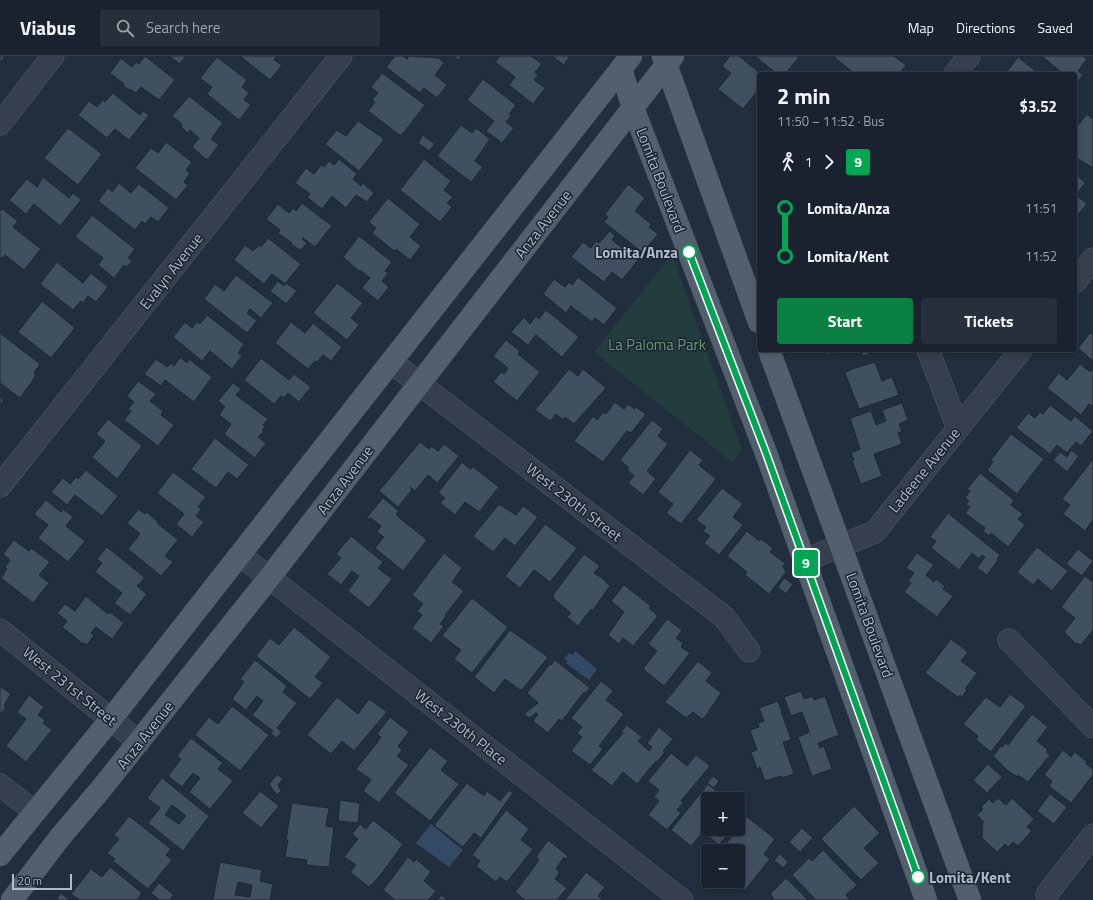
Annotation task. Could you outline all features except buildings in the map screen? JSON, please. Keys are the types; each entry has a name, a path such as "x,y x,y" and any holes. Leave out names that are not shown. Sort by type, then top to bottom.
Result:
{"main road":[{"name":"Anza Avenue","path":"12,900 61,836 139,742 269,578 634,108 667,59"},
{"path":"667,59 757,316"},
{"name":"Lomita Boulevard","path":"626,62 634,108 766,453 926,900"},
{"path":"0,855 111,719 626,62"},
{"name":"Lomita Boulevard","path":"770,352 970,900"}],"street":[{"path":"0,124 53,56"},
{"name":"Evalyn Avenue","path":"0,486 341,56"},
{"path":"956,72 969,56"},
{"path":"1077,279 1093,259"},
{"path":"929,352 958,428"},
{"name":"Ladeene Avenue","path":"805,560 875,532 1019,352"},
{"name":"West 230th Street","path":"391,362 724,618 749,650"},
{"name":"West 230th Place","path":"240,555 682,900"},
{"name":"West 231st Street","path":"0,630 139,742"},
{"path":"1009,640 1093,727"},
{"path":"0,786 35,812"},
{"path":"1047,894 1093,835"}],"green space":[{"name":"La Paloma Park","path":"672,254 742,450 732,462 594,352"}],"water":[{"path":"575,651 597,669 589,680 566,663 568,661 564,659 569,653 573,655"},
{"path":"431,824 463,850 449,867 416,843"}],"bus line":[{"name":"9","path":"689,252 766,453 820,600 918,877"}],"place":[{"name":"Lomita/Anza","path":"689,252"},
{"name":"Lomita/Kent","path":"918,877"}]}
